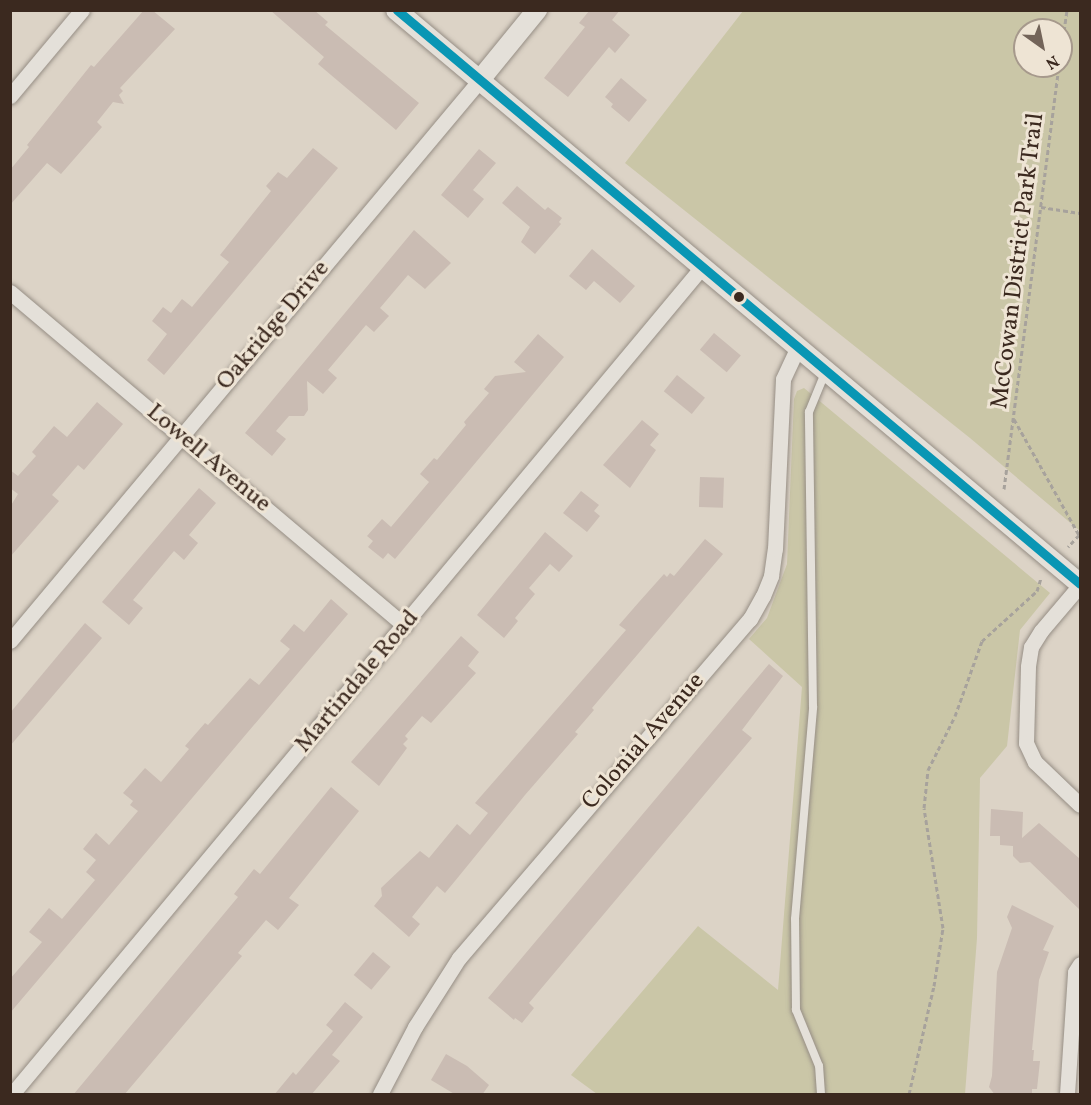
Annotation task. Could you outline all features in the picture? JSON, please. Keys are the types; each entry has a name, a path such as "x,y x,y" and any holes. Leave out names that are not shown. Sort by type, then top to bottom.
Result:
{"street":[{"path":"10,96 82,10"},
{"path":"396,10 1080,584 1041,631 1031,647 1028,667 1026,743 1035,762 1080,805"},
{"name":"Oakridge Drive","path":"10,641 183,437 537,10"},
{"name":"Martindale Road","path":"12,1095 702,267"},
{"name":"Lowell Avenue","path":"10,292 405,626"},
{"name":"Colonial Avenue","path":"380,1095 415,1027 459,958 750,618 763,596 771,576 775,549 783,379 798,348"},
{"path":"1066,1095 1075,972 1080,964"}],"lane":[{"path":"821,1095 819,1066 796,1010 795,919 813,707 809,412 826,370"}],"path":[{"name":"McCowan District Park Trail","path":"1057,78 1013,417 1079,536 1068,547"},
{"path":"1040,207 1080,213"},
{"path":"1004,489 1013,417"},
{"path":"909,1095 934,986 943,928 924,808 928,771 955,716 982,641 1036,591 1041,578"}],"shaded area":[{"path":"743,11 1080,11 1080,531 970,438 625,163"},
{"path":"804,388 1050,593 1020,630 1007,746 980,778 977,938 965,1094 597,1094 571,1075 698,926 778,990 802,687 749,639 767,618 787,564 794,399 797,391"}],"building":[{"path":"144,10 152,10 175,29 120,88 123,91 119,95 124,104 113,102 97,122 102,127 61,174 47,163 10,205 10,170 29,147 27,145 91,65 94,67"},
{"path":"270,10 314,10 328,22 325,25 419,103 396,130 318,64 324,57"},
{"path":"590,10 620,10 612,20 630,35 615,53 609,47 568,97 544,78 585,27 579,23"},
{"path":"621,78 647,100 629,122 611,107 613,104 605,97"},
{"path":"313,148 338,168 164,375 147,360 167,334 152,321 163,307 171,313 182,299 192,307 229,262 220,255 271,191 266,186 278,172 287,178"},
{"path":"479,149 496,163 473,190 484,199 468,218 441,195"},
{"path":"517,186 545,210 548,207 562,218 559,222 561,224 535,254 521,242 530,227 502,203"},
{"path":"414,230 451,263 425,289 408,275 380,308 389,316 374,332 366,325 328,370 337,378 323,394 307,381 308,410 304,416 289,416 276,431 286,439 272,456 245,433"},
{"path":"592,249 635,286 620,303 594,281 586,290 569,276"},
{"path":"714,333 741,355 727,372 700,350"},
{"path":"538,334 564,357 395,559 388,553 383,559 368,547 373,541 367,536 382,519 391,527 429,482 420,474 434,458 437,460 466,425 464,422 489,393 484,389 495,376 526,372 514,362"},
{"path":"677,375 705,398 692,414 664,391"},
{"path":"97,402 123,424 84,470 78,465 52,495 59,501 10,557 10,507 18,494 10,488 10,470 18,476 36,456 32,452 54,426 67,437"},
{"path":"642,420 659,434 650,445 656,450 630,488 603,465"},
{"path":"700,477 724,478 723,508 699,507"},
{"path":"199,488 216,503 189,535 198,543 184,560 174,551 133,600 143,608 129,625 102,602"},
{"path":"581,491 599,505 594,511 600,516 587,532 563,513"},
{"path":"545,532 573,556 559,572 550,564 529,588 535,594 515,618 518,621 504,638 477,615"},
{"path":"705,539 723,554 592,708 594,710 575,732 578,734 445,893 437,886 412,917 420,924 409,937 374,906 382,896 381,888 420,851 429,858 457,824 470,835 488,813 475,803 626,630 619,625 639,602 664,574 667,577 670,573 674,576"},
{"path":"331,599 348,614 10,1013 10,979 42,942 29,932 49,908 62,919 95,880 86,872 96,860 83,849 96,833 109,845 138,811 130,805 133,801 123,793 145,768 161,782 189,749 185,746 205,723 208,725 250,678 259,685 290,649 280,641 294,624 304,632"},
{"path":"85,623 102,638 10,746 10,713"},
{"path":"461,636 479,652 468,666 476,673 431,723 422,716 405,736 408,739 403,744 407,748 379,786 351,762"},
{"path":"769,664 783,676 742,730 752,738 529,1003 534,1008 522,1023 515,1018 514,1020 488,998"},
{"path":"331,787 359,811 289,898 299,905 278,930 266,920 238,953 242,956 124,1095 73,1095 238,897 234,894 254,869 260,874"},
{"path":"991,809 1023,812 1022,838 1039,823 1080,859 1080,910 1030,862 1020,863 1013,856 1013,846 1000,845 1000,836 990,836"},
{"path":"1012,905 1054,926 1043,950 1049,952 1039,980 1032,1050 1034,1050 1033,1061 1040,1061 1037,1089 1032,1089 1032,1095 995,1095 989,1087 992,1076 997,972 1012,928 1007,917"},
{"path":"373,952 391,967 371,990 354,975"},
{"path":"345,1002 363,1017 332,1055 340,1061 311,1095 274,1095 293,1072 296,1075 333,1031 326,1025"},
{"path":"446,1054 467,1066 489,1085 482,1095 456,1095 431,1080"}],"transit line":[{"path":"397,10 1080,584"}]}
